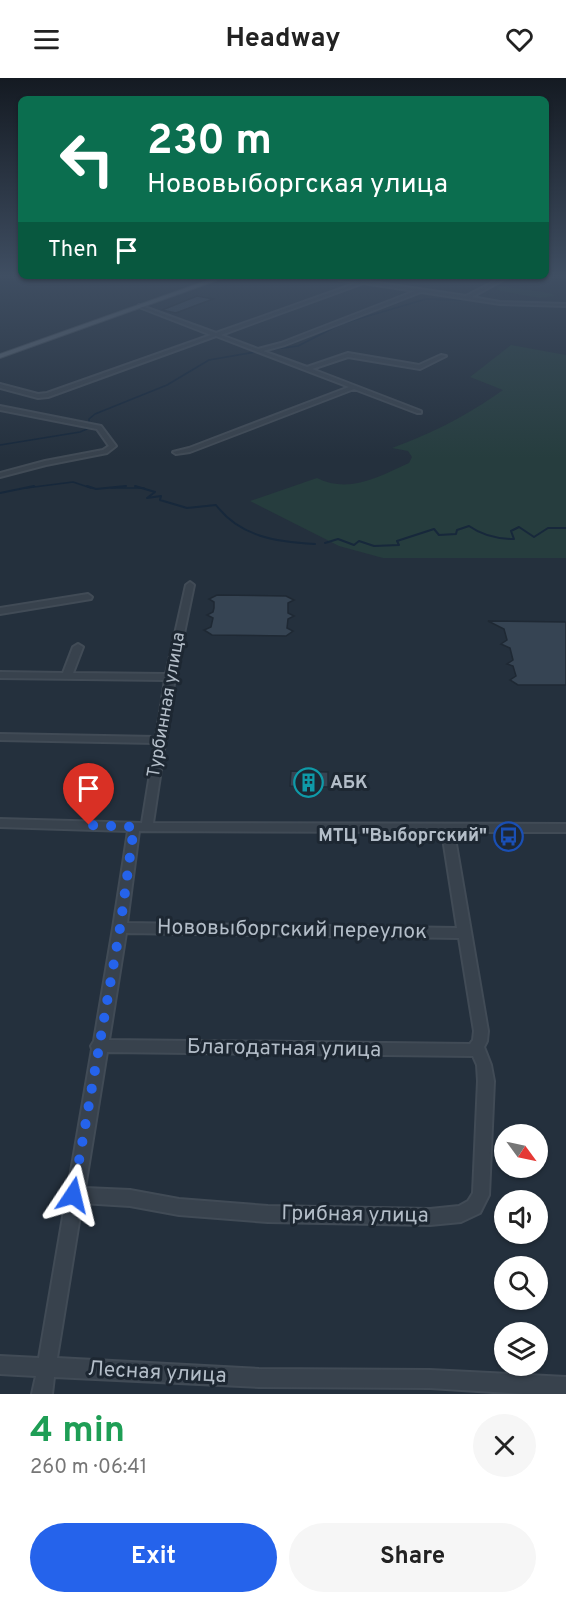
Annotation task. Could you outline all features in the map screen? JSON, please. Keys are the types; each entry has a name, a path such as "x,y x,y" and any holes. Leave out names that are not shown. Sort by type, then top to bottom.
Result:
{"main road":[{"path":"0,356 58,335"}],"street":[{"path":"0,386 38,396 48,395 216,335"},
{"path":"223,335 352,388 419,412"},
{"path":"259,350 305,335"},
{"path":"307,369 348,355 420,367 443,356"},
{"path":"176,452 190,450 352,388"},
{"path":"0,408 99,427 113,446 110,450 0,475"},
{"name":"Турбинная улица","path":"42,1394 98,1046 190,585"},
{"path":"0,610 88,597"},
{"path":"67,676 78,647"},
{"path":"0,675 170,677"},
{"path":"0,737 160,740"},
{"path":"0,823 140,827 566,828"},
{"path":"447,828 481,1031 474,1050"},
{"name":"Нововыборгский переулок","path":"120,928 464,933"},
{"name":"Благодатная улица","path":"98,1046 474,1050"},
{"name":"Грибная улица","path":"73,1195 130,1198 179,1207 268,1214 430,1217 461,1214 474,1207 481,1195 486,1081 484,1065 474,1050"},
{"name":"Лесная улица","path":"0,1365 259,1378 429,1379 566,1387"}],"green space":[{"path":"511,345 566,355 566,558 383,558 339,546 250,501 317,478 329,483 363,482 409,463 412,457 408,451 392,448 450,423 503,390 470,377"}],"building":[{"path":"217,595 286,596 294,600 288,603 288,613 294,616 288,619 287,628 293,631 286,636 212,635 204,630 211,627 213,618 207,615 213,612 214,608 214,602 209,599"},
{"path":"488,621 566,622 566,685 518,685 510,680 516,676 513,666 507,664 513,660 510,648 501,644 507,640 504,629"},
{"name":"АБК","path":"291,771 328,772 328,787 290,786"}],"waterway":[{"path":"267,350 298,346 319,335"},
{"path":"0,445 80,432 89,428 89,419 95,414 167,385 209,360 261,351"},
{"path":"26,488 73,482 91,488"},
{"path":"0,493 34,486"},
{"path":"87,486 96,489 126,486"},
{"path":"135,486 142,488"},
{"path":"111,488 142,488"},
{"path":"142,488 155,492 147,498 161,496 160,500 187,508 216,505 236,524 260,536 287,542 315,544"},
{"path":"325,543 338,539 354,545 359,541 374,546 399,545 397,541 434,529 439,535 456,534 457,530 469,526 490,536 514,539 511,531 519,527 534,537 548,528 566,528"}],"place":[{"name":"АБК","path":"309,783"},
{"name":"МТЦ \"Выборгский\"","path":"508,836"}],"route":[{"path":"73,1195 120,928 134,827 89,825"}]}
